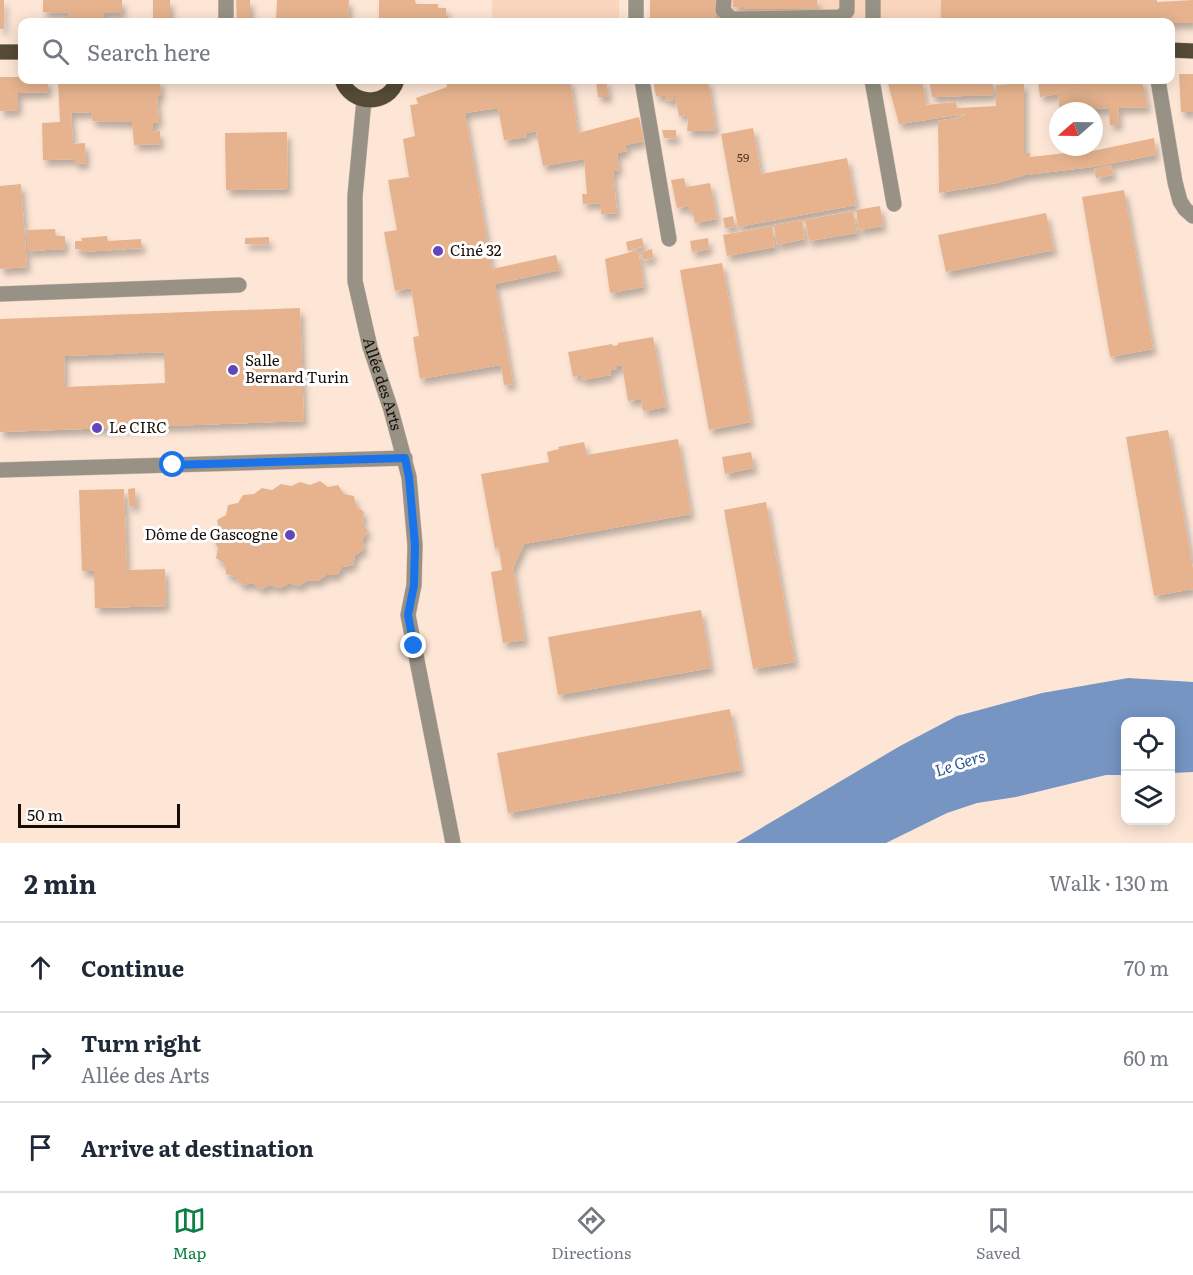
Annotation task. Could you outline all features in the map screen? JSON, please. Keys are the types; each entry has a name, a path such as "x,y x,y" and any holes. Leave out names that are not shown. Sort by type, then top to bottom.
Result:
{"main road":[{"path":"1175,50 1193,51"},
{"path":"0,52 18,52"},
{"path":"344,84 349,92 364,100 383,98 396,84"}],"street":[{"path":"226,0 226,18"},
{"path":"636,0 636,18"},
{"path":"723,0 723,10 730,18"},
{"path":"786,18 841,17 848,11 847,0"},
{"path":"873,0 873,18"},
{"path":"643,84 669,239"},
{"path":"873,84 894,204"},
{"path":"1159,84 1177,192 1185,209 1193,216"},
{"name":"Allée des Arts","path":"364,100 355,196 354,281 370,347 409,477 415,545 414,585 408,615 453,843"},
{"path":"0,294 239,285"},
{"path":"0,470 405,458"}],"shaded area":[{"path":"492,0 619,0 619,18 492,18"},
{"path":"716,0 985,0 985,18 716,18"}],"water":[{"name":"Le Gers","path":"1128,678 1193,682 1193,772 1175,773 1175,717 1121,717 1121,775 1106,775 1016,797 977,803 947,813 886,843 736,843 900,746 957,716 1042,693"}],"building":[{"path":"0,0 4,0 4,29 0,29"},
{"path":"43,0 122,0 122,13 103,13 104,18 68,18 68,13 43,12"},
{"path":"153,0 170,0 170,18 153,18"},
{"path":"236,0 250,0 250,18 237,18"},
{"path":"277,0 349,0 348,18 276,18"},
{"path":"379,0 415,0 416,4 438,4 438,8 446,8 446,18 379,18"},
{"path":"650,0 716,0 716,18 650,18"},
{"path":"733,0 817,0 817,9 744,9 744,7 733,7"},
{"path":"941,0 1157,0 1157,2 1193,0 1193,23 1175,23 1175,18 941,18"},
{"path":"1179,74 1193,74 1193,112 1181,112"},
{"path":"0,77 18,77 18,84 48,84 48,92 18,93 18,110 0,111"},
{"path":"58,84 160,84 161,96 157,96 159,122 153,123 153,132 160,131 160,144 134,145 132,122 92,121 91,112 71,113 73,144 85,143 86,163 75,164 75,159 43,160 42,123 60,122"},
{"name":"Ciné 32","path":"447,84 571,84 578,133 639,117 644,141 625,145 627,151 617,153 619,170 613,171 617,213 601,214 600,203 583,204 582,194 587,194 584,159 543,166 536,131 526,133 527,137 504,140 498,108 465,113 492,269 556,255 560,270 495,284 513,384 504,385 501,365 420,379 413,337 419,336 411,288 395,291 384,232 397,230 388,180 409,177 403,139 415,136 410,105 418,104 416,98 447,87"},
{"path":"596,84 607,84 609,97 598,97"},
{"path":"654,84 709,84 716,130 687,131 687,115 679,116 675,96 673,96 674,101 665,100 665,96 656,96"},
{"path":"888,84 923,84 926,105 956,102 957,108 996,106 996,85 1024,84 1024,153 1030,153 1030,157 1049,155 1103,156 1103,149 1154,138 1156,155 1092,167 1025,175 997,183 939,193 938,121 965,116 965,114 899,124"},
{"path":"930,84 993,84 993,95 932,97"},
{"path":"1038,84 1143,84 1148,107 1118,108 1119,125 1110,125 1109,108 1103,108 1103,102 1059,102 1058,94 1040,97"},
{"path":"753,128 761,174 847,158 856,205 738,227 721,134"},
{"path":"662,130 676,130 676,139 664,138"},
{"path":"287,132 288,189 226,190 225,133"},
{"path":"1111,165 1113,175 1096,178 1094,169"},
{"path":"684,178 686,187 710,183 717,219 695,223 692,210 688,211 688,206 677,208 671,180"},
{"path":"21,184 27,267 0,269 0,186"},
{"path":"1124,190 1153,349 1110,357 1082,197"},
{"path":"880,206 883,226 859,230 856,210"},
{"path":"853,211 857,233 809,241 805,220"},
{"path":"1046,213 1054,250 946,272 938,235"},
{"path":"733,216 735,227 725,228 723,218"},
{"path":"802,220 805,239 777,245 774,225"},
{"path":"772,226 775,247 727,256 723,235"},
{"path":"55,229 56,236 65,236 65,249 27,251 27,230"},
{"path":"107,236 108,241 141,239 142,248 82,252 82,249 75,249 75,241 82,241 81,238"},
{"path":"269,237 269,244 245,244 245,238"},
{"path":"642,238 644,246 628,251 626,242"},
{"path":"708,238 709,249 692,252 690,241"},
{"path":"652,249 653,258 643,260 641,252"},
{"path":"638,250 644,287 610,293 605,259"},
{"path":"722,263 751,422 709,430 680,270"},
{"name":"Salle Bernard Turin","path":"300,308 304,421 0,432 0,319","holes":["164,352 165,383 65,387 64,356"]},
{"path":"653,337 666,407 643,411 641,399 628,401 622,365 610,370 611,375 582,380 581,375 573,377 568,352 612,344 613,346 618,343"},
{"path":"1168,430 1193,569 1193,589 1154,596 1126,437"},
{"path":"678,439 691,514 524,544 513,568 525,640 503,643 491,572 502,570 499,548 495,549 481,474 549,462 547,452 559,449 558,447 584,442 587,455"},
{"path":"751,452 754,468 725,474 722,457"},
{"name":"Dôme de Gascogne","path":"320,481 328,487 338,485 344,494 354,496 356,506 364,512 362,522 368,531 362,539 364,549 355,555 353,565 342,567 337,575 326,575 318,581 308,580 299,586 289,583 280,588 270,585 261,589 253,583 242,585 236,577 226,574 225,564 216,558 218,548 213,539 219,531 217,520 226,515 228,505 238,503 243,495 254,494 262,488 272,490 281,484 291,486 300,482 310,485"},
{"path":"135,488 136,506 129,506 128,489"},
{"path":"124,489 127,570 165,569 166,606 95,608 94,571 82,571 79,490"},
{"path":"766,502 795,662 753,669 724,510"},
{"path":"701,610 711,668 558,695 548,637"},
{"path":"730,709 741,770 508,813 497,753"}],"place":[{"name":"Ciné 32","path":"438,251"},
{"name":"Salle Bernard Turin","path":"233,370"},
{"name":"Le CIRC","path":"97,428"},
{"name":"Dôme de Gascogne","path":"290,535"}],"route":[{"path":"173,465 405,458 409,477 415,545 414,585 408,615 414,646"}]}
